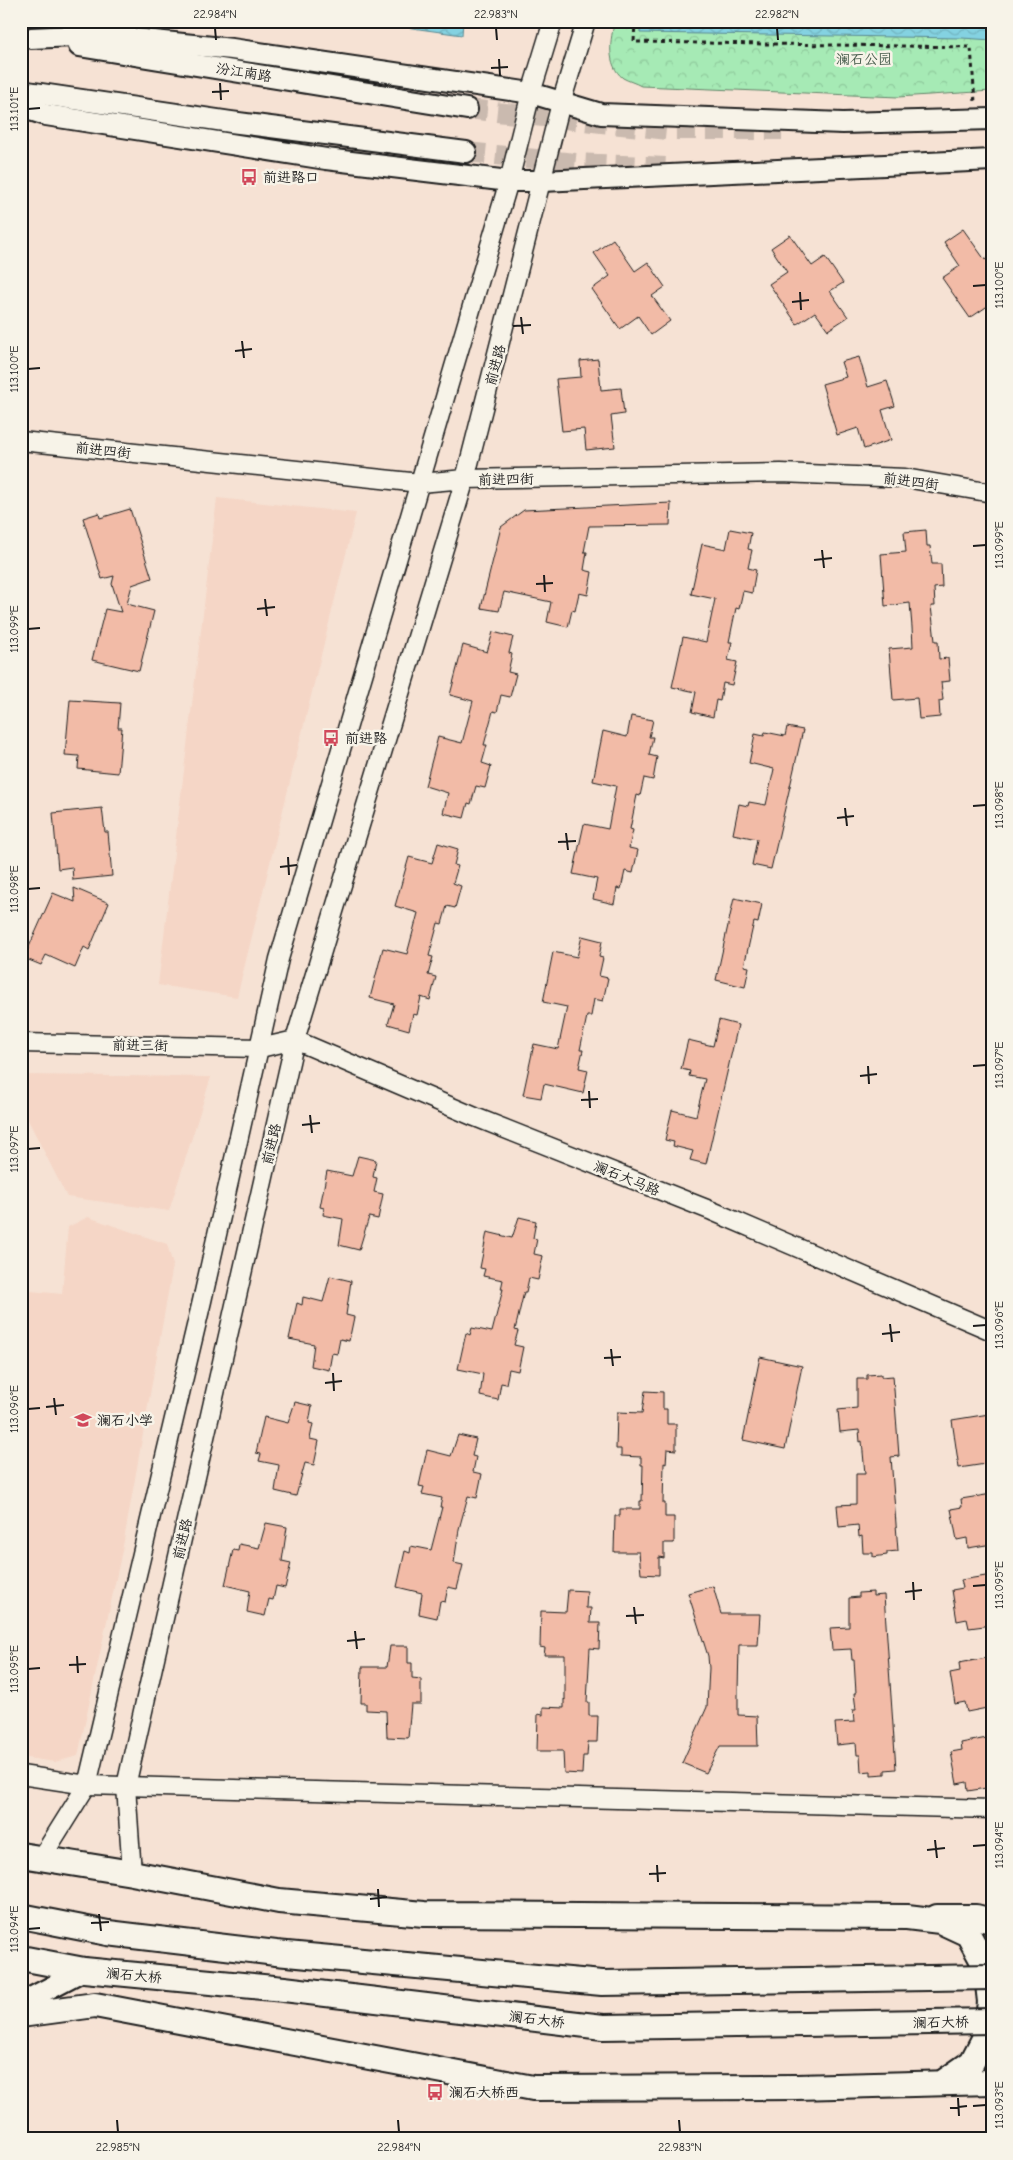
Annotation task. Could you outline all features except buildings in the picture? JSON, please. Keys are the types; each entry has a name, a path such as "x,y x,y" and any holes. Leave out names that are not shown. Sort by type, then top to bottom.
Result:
{"highway":[{"path":"32,1856 279,1901 424,1914 976,1917 992,1921"},
{"path":"21,1916 108,1933 276,1953 602,1983 992,1977"},
{"path":"908,1917 940,1921 968,1934 986,1967 990,2002 986,2035 972,2062 942,2083"},
{"name":"澜石大桥","path":"21,1958 84,1970 284,1989 603,2027 992,2021"},
{"path":"21,2015 96,2005 533,2088 796,2087 992,2082"}],"main road":[{"path":"26,37 96,35 232,49 531,93 601,114 844,123 992,119"},
{"name":"汾江南路","path":"26,37 467,109"},
{"path":"21,91 231,122 466,152"},
{"path":"21,108 46,115 326,159 509,181 992,160"},
{"path":"21,2002 84,1970"}],"street":[{"path":"32,1856 87,1785 260,1048 279,959 509,181 531,93 553,21"},
{"name":"前进路","path":"132,1873 126,1786 295,1040 465,479 561,103 586,21"},
{"name":"前进四街","path":"21,441 420,483 465,479 781,473 905,478 992,493"},
{"path":"260,1048 295,1040"},
{"name":"澜石大马路","path":"295,1040 475,1117 712,1212 992,1332"},
{"name":"前进三街","path":"21,1043 260,1048"},
{"path":"21,1775 87,1785 992,1809"}],"path":[{"path":"635,21 634,42 971,47 975,103"}],"shaded area":[{"path":"217,498 356,513 237,997 158,985"},
{"path":"21,1075 211,1077 169,1211 67,1197 21,1106"},
{"name":"澜石小学","path":"88,1217 167,1244 173,1265 123,1546 78,1756 55,1762 21,1757 21,1290 62,1294 68,1227"}],"green space":[{"name":"澜石公园","path":"615,21 992,21 992,91 898,97 641,86 623,78 614,66 611,44"}],"water":[{"path":"362,21 463,21 462,35"},
{"path":"640,21 992,21 992,40 640,33"}],"tunnel":[{"path":"467,109 669,130 782,130"},
{"path":"466,152 577,163 668,167"}],"place":[{"name":"前进路口","path":"249,177"},
{"name":"前进路","path":"331,738"},
{"name":"澜石小学","path":"83,1420"},
{"name":"澜石大桥西","path":"435,2092"}]}
